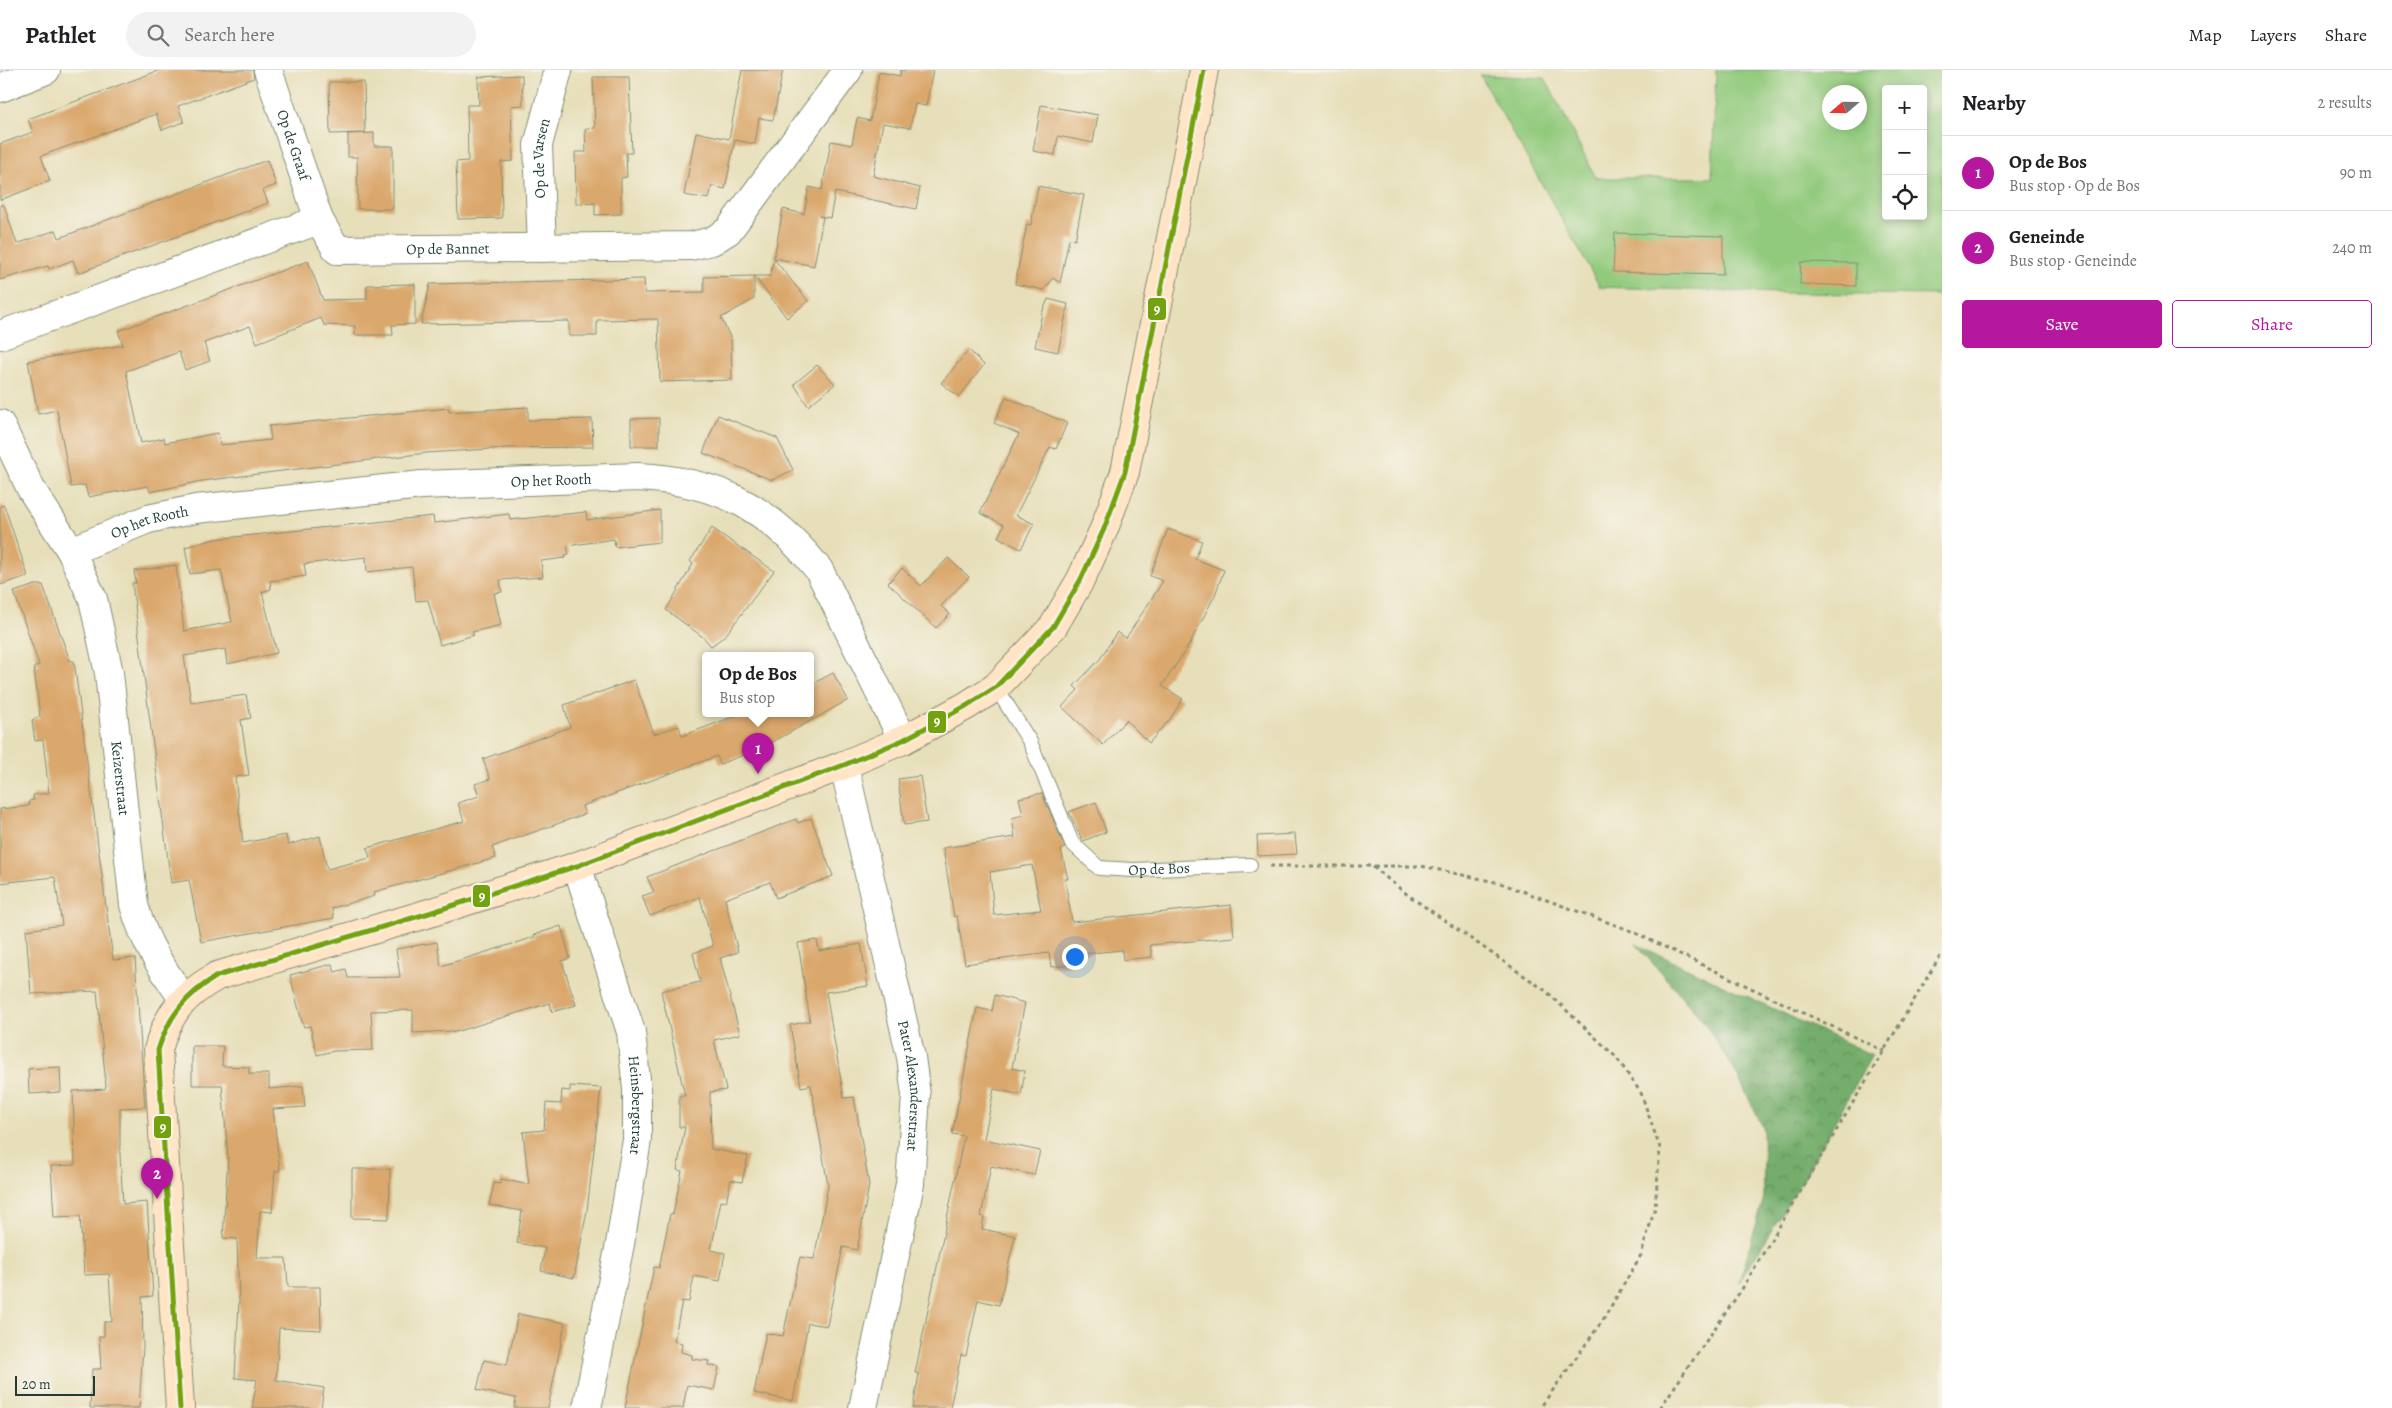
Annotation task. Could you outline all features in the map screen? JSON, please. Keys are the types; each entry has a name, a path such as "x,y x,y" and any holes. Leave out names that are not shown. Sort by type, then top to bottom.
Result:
{"street":[{"path":"0,88 46,70"},
{"name":"Op de Graaf","path":"268,70 319,220"},
{"name":"Op de Varsen","path":"542,248 538,145 558,70"},
{"name":"Op de Bannet","path":"319,220 337,250 691,246 712,241 728,231 848,70"},
{"path":"180,1408 158,1050 170,1016 198,987 217,976 426,914 577,866 844,765 902,740 966,706 996,687 1053,627 1081,579 1104,530 1125,472 1204,70"},
{"path":"0,335 319,220"},
{"name":"Keizerstraat","path":"0,424 31,489 71,550 93,599 109,673 134,905 142,932 157,962 184,1000"},
{"name":"Op het Rooth","path":"71,550 148,519 196,509 322,494 422,485 638,477 666,478 697,484 733,498 759,511 802,549 819,570 902,740"},
{"name":"Pater Alexanderstraat","path":"844,765 911,1057 916,1095 910,1184 863,1408"},
{"name":"Heinsbergstraat","path":"577,866 631,1032 637,1089 637,1140 620,1244 587,1408"}],"lane":[{"name":"Op de Bos","path":"996,687 1030,742 1072,843 1099,868 1134,870 1250,865"}],"path":[{"path":"1250,865 1421,866 1500,883 1629,930 1884,1051"},
{"path":"1373,867 1408,895 1546,991 1616,1057 1641,1093 1660,1148 1655,1208 1641,1255 1603,1320 1540,1408"},
{"path":"1660,1408 1742,1289 1942,953"}],"green space":[{"path":"1716,70 1942,70 1942,295 1782,293 1600,287 1480,75 1545,78 1596,178 1712,178"},
{"path":"1636,944 1872,1055 1803,1179 1739,1283 1764,1198 1763,1127 1735,1071 1703,1021"}],"building":[{"path":"160,70 253,70 254,78 178,106 184,122 162,130 156,114 41,156 50,181 0,200 0,144 33,132 28,119"},
{"path":"742,70 783,70 773,120 759,118 755,144 735,140 725,189 712,186 709,199 684,195 696,132 729,139"},
{"path":"901,70 933,70 926,106 915,104 910,128 883,123 873,176 920,188 916,209 835,192 830,218 819,216 823,217 814,266 774,258 783,209 804,214 809,187 822,190 831,141 852,145 857,118 870,121 879,72 900,76"},
{"path":"522,75 523,105 511,106 513,161 501,162 502,218 458,219 456,162 468,161 467,105 479,105 478,77"},
{"path":"593,77 629,77 632,153 626,153 627,177 621,178 621,214 595,215 595,203 576,204 575,152 586,152 585,129 595,128"},
{"path":"329,82 364,82 365,133 330,134"},
{"path":"1041,105 1098,115 1093,143 1058,136 1055,155 1033,151"},
{"path":"374,133 374,146 393,146 393,209 358,209 357,157 348,157 348,134"},
{"path":"267,160 276,185 263,190 268,203 78,273 73,260 49,269 48,266 0,280 0,205 4,205 17,244 56,230 59,238"},
{"path":"1038,186 1084,195 1075,240 1069,239 1060,283 1053,278 1044,290 1015,284 1027,224 1031,225"},
{"path":"1615,233 1723,236 1723,275 1613,272"},
{"path":"774,259 808,301 787,318 754,276 770,276"},
{"path":"308,261 323,300 367,299 367,285 415,284 415,324 392,325 393,335 355,335 355,326 324,325 321,318 257,343 250,326 204,343 210,361 185,370 179,352 126,371 141,443 164,438 165,443 218,433 220,445 271,440 269,426 449,408 449,412 528,407 528,420 592,419 593,447 507,448 426,453 202,481 150,492 148,486 88,497 85,485 71,487 57,410 38,414 28,361 123,345 118,331"},
{"path":"1801,262 1856,263 1856,286 1800,284"},
{"path":"754,276 754,299 721,318 731,339 732,380 660,382 658,319 597,320 597,336 569,336 569,321 421,324 430,284 644,279 645,293 704,292 704,277"},
{"path":"1048,299 1068,304 1058,352 1035,347 1042,313"},
{"path":"969,350 984,365 959,397 941,383"},
{"path":"817,365 835,384 808,406 794,384"},
{"path":"1006,397 1067,423 1056,449 1050,447 1016,515 1034,524 1021,549 998,537 1004,525 980,513 1019,434 994,423"},
{"path":"718,415 777,438 793,470 772,480 703,453"},
{"path":"659,418 659,446 631,446 631,419"},
{"path":"4,505 28,576 0,585 0,506"},
{"path":"660,510 660,542 615,547 614,539 567,546 569,555 565,556 565,558 541,561 543,577 500,580 502,592 494,593 501,625 472,632 474,635 440,645 428,600 416,601 412,567 367,572 366,557 304,564 306,576 270,581 271,589 262,592 277,653 227,664 225,649 184,656 191,703 246,695 251,718 241,720 249,775 235,777 243,843 286,835 288,845 320,836 327,869 370,858 367,848 464,821 458,803 479,796 475,784 490,779 483,759 570,727 564,705 634,680 654,734 679,726 682,736 732,717 814,717 814,683 833,673 848,700 762,748 720,764 717,756 582,806 585,814 492,847 496,858 374,892 375,896 332,908 334,918 201,942 189,880 171,883 132,583 136,583 134,571 176,565 184,631 232,622 221,570 190,574 185,547 215,539 433,516 434,523 509,514 510,520 586,512 587,520"},
{"path":"712,528 774,571 725,636 711,646 703,637 666,610 693,564 690,561"},
{"path":"1168,529 1202,541 1195,559 1224,570 1215,595 1189,645 1162,686 1183,699 1170,719 1149,743 1126,720 1103,745 1062,707 1078,690 1074,686 1100,659 1117,632 1126,638 1163,581 1150,576"},
{"path":"948,558 969,577 941,606 950,614 936,628 888,583 902,568 921,586"},
{"path":"35,585 43,585 70,661 74,661 113,960 135,958 145,1107 120,1108 120,1155 123,1204 147,1202 153,1296 142,1297 143,1347 139,1408 90,1408 92,1369 101,1369 99,1337 104,1336 104,1322 112,1322 109,1274 84,1275 80,1216 54,1217 51,1166 75,1165 73,1091 105,1089 106,1086 97,991 31,994 26,930 62,925 55,877 0,883 0,809 29,806 29,801 34,800 33,795 49,793 43,740 35,741 32,720 40,717 34,667 39,665 14,592"},
{"path":"920,776 927,822 904,825 898,779"},
{"path":"1042,793 1065,848 1061,850 1068,879 1065,879 1072,922 1231,905 1234,937 1150,945 1152,957 1123,960 1122,950 1071,955 1072,965 1051,967 1049,953 965,964 957,916 954,917 943,848 1015,837 1012,818 1023,815 1019,798","holes":["1032,865 1041,910 994,915 990,872"]},
{"path":"1096,802 1106,832 1083,841 1069,812"},
{"path":"811,818 833,876 776,898 770,882 725,899 738,952 720,958 740,1034 714,1040 726,1090 710,1092 711,1149 748,1156 742,1182 731,1180 726,1202 721,1201 711,1250 725,1253 720,1281 694,1276 689,1302 682,1301 674,1341 682,1343 681,1352 692,1355 692,1359 709,1361 708,1365 719,1367 714,1390 687,1385 683,1408 625,1408 654,1267 659,1268 670,1214 673,1214 682,1171 677,1170 685,1127 679,1127 679,1096 685,1096 661,991 700,982 693,953 713,946 700,897 650,916 642,896 654,892 647,877 796,819 798,823"},
{"path":"1295,834 1297,854 1258,856 1257,836"},
{"path":"561,926 570,958 562,961 576,1005 552,1012 550,1003 452,1033 452,1031 413,1033 413,1010 371,1011 373,1050 334,1051 317,1055 310,1026 304,1027 302,1022 290,975 332,964 335,972 346,969 348,978 400,977 396,949 437,942 441,966 535,937 534,935"},
{"path":"817,940 819,951 861,944 868,986 826,992 844,1098 854,1097 869,1185 857,1250 843,1247 827,1326 808,1323 793,1401 754,1393 766,1333 783,1336 800,1257 814,1259 828,1186 811,1085 801,1087 790,1025 810,1021 798,943"},
{"path":"995,995 1025,1003 1012,1068 1025,1071 1021,1095 994,1089 984,1139 1040,1151 1034,1175 991,1166 981,1216 984,1217 982,1229 1015,1236 999,1305 978,1300 966,1356 961,1355 950,1408 913,1408 919,1374 915,1373 964,1136 952,1134 977,1008 992,1011"},
{"path":"192,1046 223,1046 222,1066 249,1067 249,1074 269,1074 269,1089 303,1086 305,1107 273,1109 280,1171 275,1171 272,1212 260,1211 257,1258 286,1258 288,1287 320,1287 321,1330 279,1328 276,1380 324,1388 321,1408 252,1408 257,1380 235,1378 239,1302 237,1239 223,1238 228,1156 222,1085 192,1085"},
{"path":"60,1067 61,1092 29,1094 28,1069"},
{"path":"570,1086 601,1088 587,1211 574,1278 541,1271 545,1248 517,1243 522,1211 489,1205 494,1183 500,1184 501,1179 529,1185 523,1132 544,1130 546,1103 561,1104 562,1090 570,1091"},
{"path":"352,1169 390,1169 389,1219 352,1218"},
{"path":"518,1314 565,1323 548,1408 514,1408 516,1398 477,1390 484,1360 507,1365"}],"transit line":[{"name":"9","path":"180,1408 158,1050 173,1016 196,991 217,976 426,914 577,866 844,765 903,740 966,706 996,687 1053,627 1081,579 1104,529 1125,472 1204,70"}],"place":[{"name":"Op de Bos","path":"758,774"},
{"name":"Geneinde","path":"157,1199"}]}
